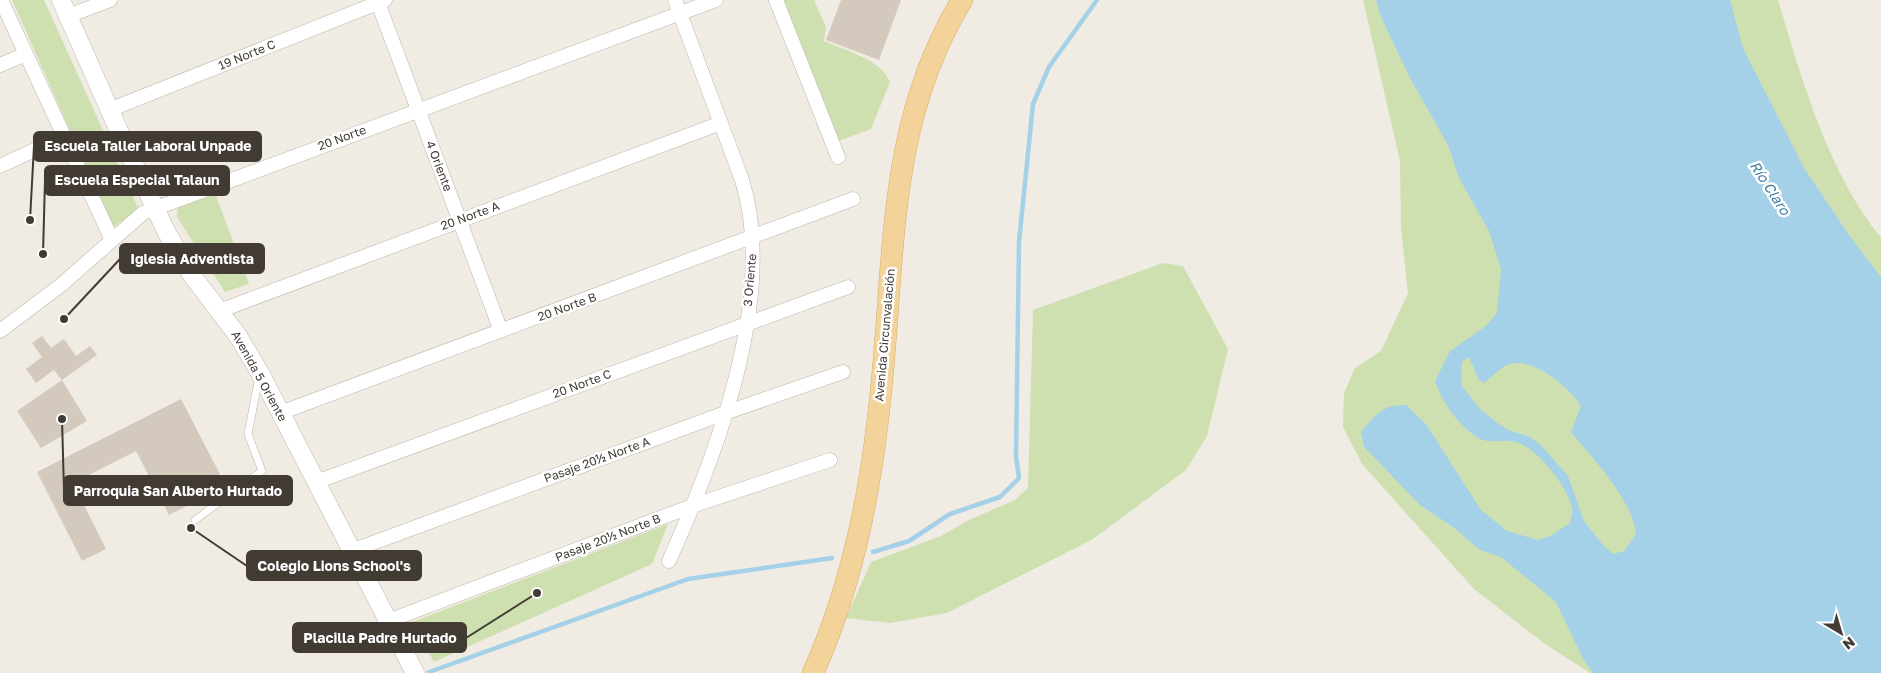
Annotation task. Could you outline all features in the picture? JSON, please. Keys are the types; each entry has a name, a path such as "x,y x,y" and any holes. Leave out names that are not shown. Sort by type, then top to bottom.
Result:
{"main road":[{"name":"Avenida Circunvalación","path":"813,673 844,591 863,520 878,418 894,220 906,140 929,67 962,0"}],"street":[{"path":"1,0 112,240"},
{"name":"Avenida 5 Oriente","path":"61,0 109,110 155,208 181,257 238,336 260,373 415,673"},
{"path":"68,16 110,0"},
{"name":"20 Norte","path":"0,332 61,285 143,213 418,110 678,7 716,0"},
{"path":"776,0 838,157"},
{"name":"19 Norte C","path":"109,110 380,1"},
{"name":"4 Oriente","path":"380,1 418,110 500,331"},
{"name":"3 Oriente","path":"669,561 692,506 725,413 746,323 753,238 748,199 678,7"},
{"path":"0,65 26,54"},
{"name":"20 Norte A","path":"220,311 459,219 720,122"},
{"path":"0,166 65,136"},
{"name":"20 Norte B","path":"280,413 753,238 853,199"},
{"name":"20 Norte C","path":"316,482 848,287"},
{"name":"Pasaje 20½ Norte A","path":"351,551 725,413 843,372"},
{"name":"Pasaje 20½ Norte B","path":"388,621 692,506 830,460"}],"lane":[{"path":"195,520 262,471 248,434 260,373"}],"green space":[{"path":"12,0 44,0 139,210 113,227"},
{"path":"783,0 814,0 826,27 824,41 862,57 879,67 885,74 890,82 871,129 833,143"},
{"path":"1363,0 1778,0 1807,93 1831,155 1862,212 1881,238 1881,673 1590,673 1545,644 1474,589 1362,464 1343,427 1344,393 1355,368 1381,351 1408,293 1401,228 1400,161"},
{"path":"215,193 249,284 225,292 177,217 178,205"},
{"path":"1163,263 1183,266 1228,349 1207,436 1186,470 1093,539 947,613 890,623 846,618 871,562 941,536 969,520 1015,500 1028,488 1033,310"},
{"path":"668,524 652,564 434,662 412,622"}],"water":[{"name":"Río Claro","path":"1376,0 1730,0 1743,48 1804,168 1851,238 1881,277 1881,673 1593,673 1582,657 1556,602 1501,557 1480,550 1453,527 1420,505 1364,447 1361,432 1375,416 1385,409 1406,405 1426,424 1481,510 1507,531 1538,540 1550,536 1570,523 1572,510 1565,490 1542,460 1516,442 1485,441 1475,436 1450,411 1435,381 1450,351 1486,326 1497,313 1501,269 1489,231 1459,178 1448,145 1411,80 1380,15","holes":["1469,357 1479,380 1484,383 1506,365 1519,363 1540,369 1550,375 1575,398 1581,406 1571,432 1620,494 1628,507 1633,521 1636,534 1624,551 1613,554 1603,545 1584,521 1568,476 1540,444 1528,436 1508,430 1480,409 1461,385 1462,362"]}],"building":[{"path":"841,0 901,0 879,60 826,40"},
{"path":"42,336 51,348 64,339 76,356 90,346 97,355 62,380 54,370 36,383 26,369 42,357 32,343"},
{"path":"62,380 87,421 41,448 17,411"},
{"path":"181,399 226,486 169,515 136,451 73,483 106,549 82,561 37,472"}],"waterway":[{"path":"873,552 909,541 950,514 1000,497 1019,478 1016,456 1019,242 1033,104 1049,67 1097,0"},
{"path":"429,672 688,579 832,558"}],"place":[{"name":"Escuela Taller Laboral Unpade","path":"30,220"},
{"name":"Escuela Especial Talaun","path":"43,254"},
{"name":"Iglesia Adventista","path":"64,319"},
{"name":"Parroquia San Alberto Hurtado","path":"62,419"},
{"name":"Colegio Lions School's","path":"191,528"},
{"name":"Placilla Padre Hurtado","path":"537,593"}]}
